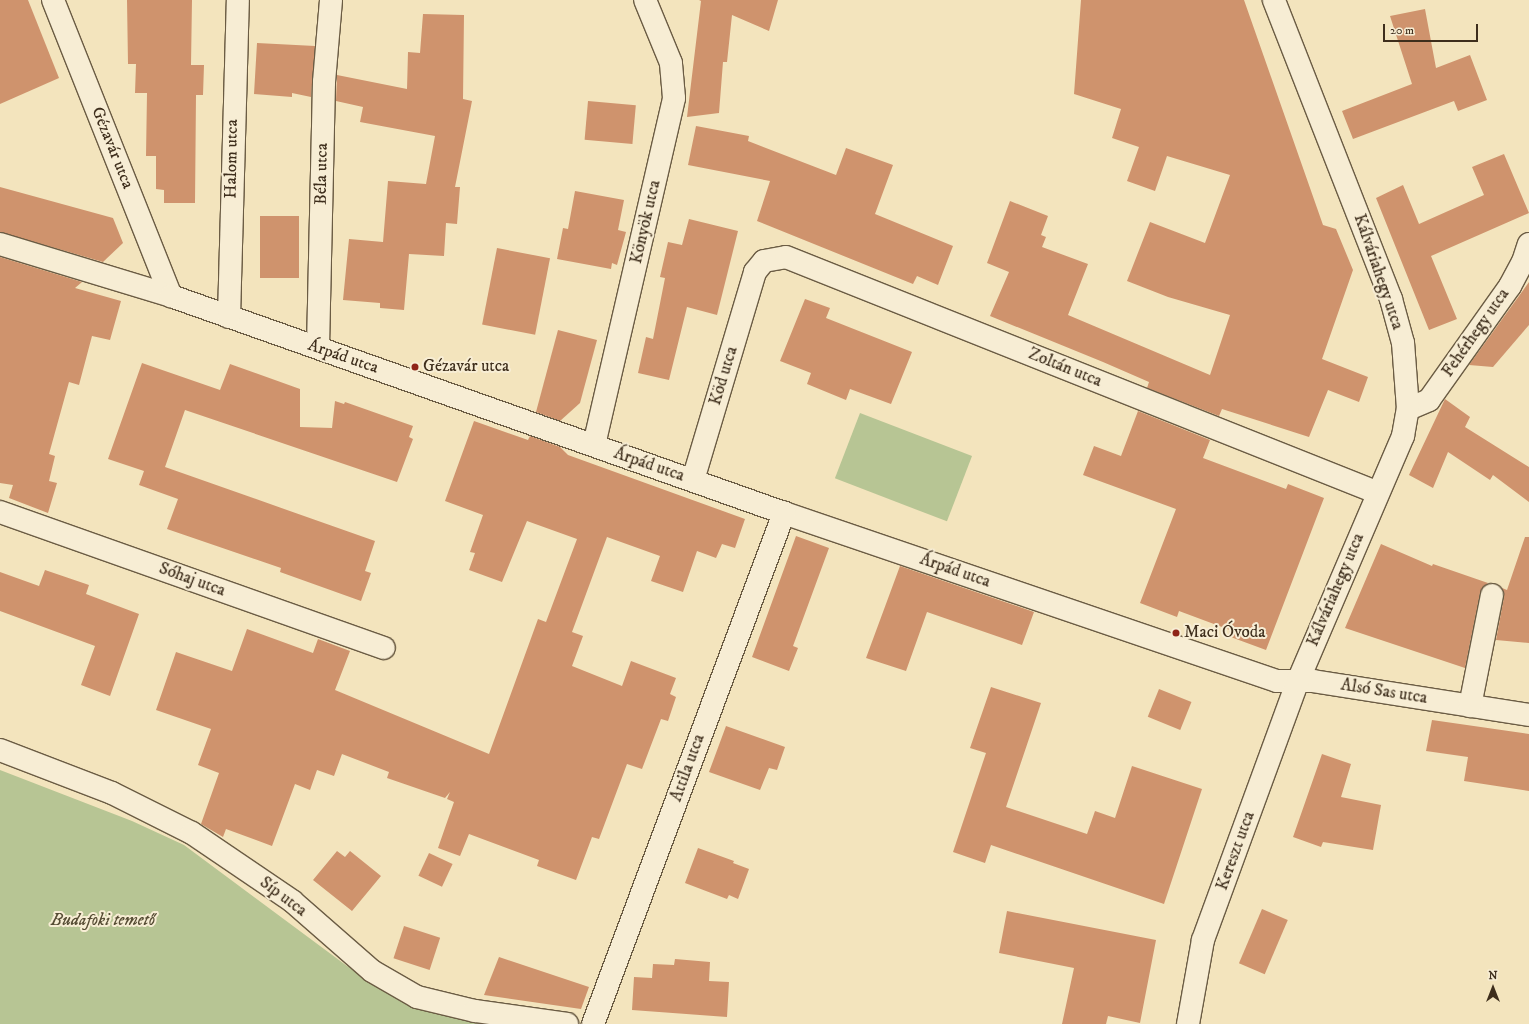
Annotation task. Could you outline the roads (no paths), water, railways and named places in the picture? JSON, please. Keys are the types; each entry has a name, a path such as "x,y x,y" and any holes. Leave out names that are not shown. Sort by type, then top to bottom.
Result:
{"street":[{"name":"Gézavár utca","path":"53,0 171,296"},
{"name":"Halom utca","path":"228,317 238,0"},
{"name":"Béla utca","path":"318,347 324,82 331,0"},
{"name":"Könyök utca","path":"594,445 674,98 671,63 645,0"},
{"name":"Kálváriahegy utca","path":"1274,0 1391,299 1403,343 1408,409 1403,436 1298,681"},
{"name":"Árpád utca","path":"0,244 171,296 784,513 1277,681 1298,681"},
{"name":"Fehérhegy utca","path":"1408,409 1429,400 1510,286 1524,262 1529,244"},
{"name":"Zoltán utca","path":"755,272 764,261 786,257 1378,493"},
{"name":"Köd utca","path":"693,480 755,272"},
{"name":"Sóhaj utca","path":"0,512 384,648"},
{"name":"Attila utca","path":"593,1024 784,513"},
{"path":"1470,706 1492,595"},
{"name":"Alsó Sas utca","path":"1298,681 1313,681 1529,715"},
{"name":"Kereszt utca","path":"1188,1024 1203,940 1298,681"},
{"name":"Síp utca","path":"0,750 112,793 192,833 292,901 372,971 417,997 475,1011 567,1024"}],"place":[{"name":"Gézavár utca","path":"415,367"},
{"name":"Maci Óvoda","path":"1176,633"}],"park label":[{"name":"Budafoki temető","path":"103,921"}]}
